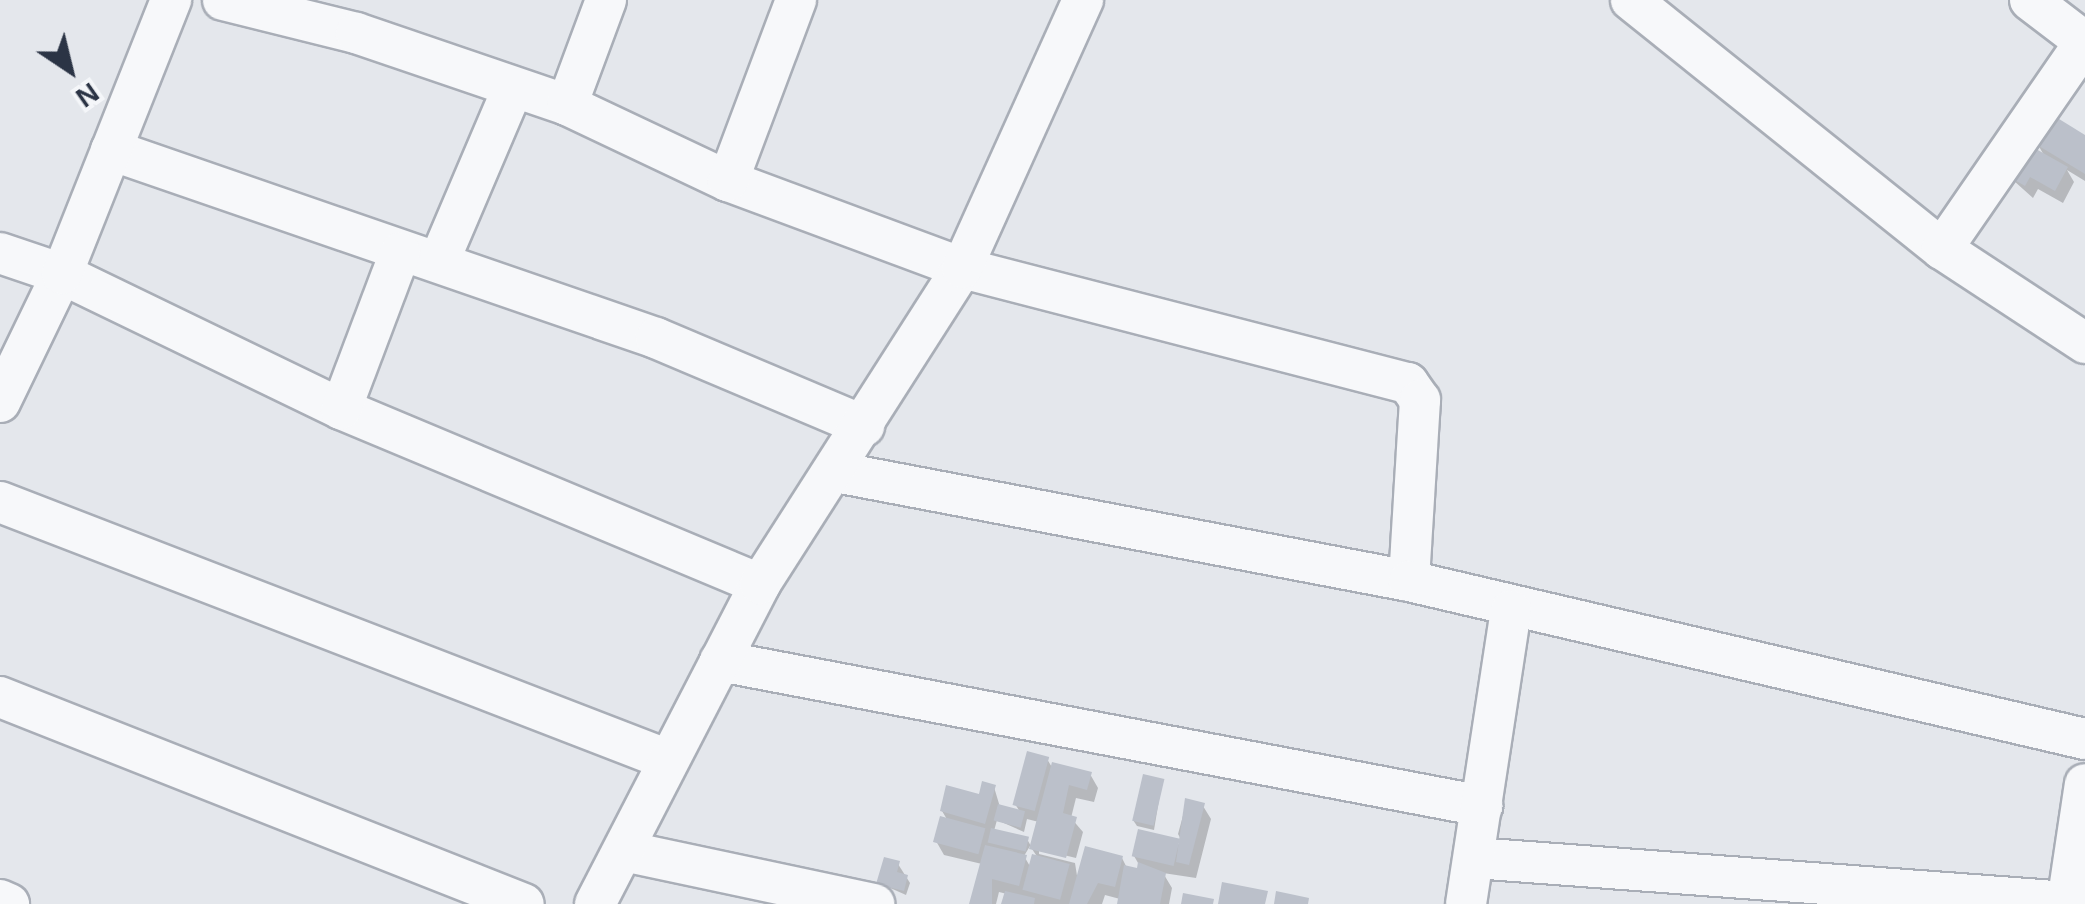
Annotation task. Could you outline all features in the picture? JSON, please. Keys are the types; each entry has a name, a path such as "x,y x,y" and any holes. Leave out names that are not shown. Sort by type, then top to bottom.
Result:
{"street":[{"path":"0,402 62,274 170,0"},
{"path":"223,0 356,33 567,104 728,181 962,268 1408,383 1420,400 1409,581"},
{"path":"567,104 606,0"},
{"path":"728,181 796,0"},
{"path":"595,904 666,758 760,584 836,472 962,268 1083,0"},
{"path":"1631,0 1942,249 2085,343"},
{"path":"1942,249 2085,42 2030,0"},
{"path":"440,259 513,88"},
{"path":"111,150 400,254 440,259 656,338 864,426"},
{"path":"0,254 62,274 340,409 760,584"},
{"path":"340,409 400,254"},
{"path":"836,472 1409,581 1511,610 2085,739"},
{"path":"0,502 666,758"},
{"path":"1466,904 1511,610"},
{"path":"720,661 1482,806"},
{"path":"0,697 524,904"},
{"path":"1474,858 2072,890 2085,784"},
{"path":"624,851 874,904"},
{"path":"0,900 9,904"}],"building":[{"path":"2051,114 2085,135 2085,174 2034,143"},
{"path":"2020,140 2068,167 2055,191 2030,177 2025,186 2001,172"},
{"path":"1027,751 1049,757 1035,811 1013,805"},
{"path":"1052,762 1092,772 1087,790 1069,785 1063,813 1077,817 1066,858 1029,849"},
{"path":"1143,774 1164,779 1154,826 1132,821"},
{"path":"982,781 996,785 985,824 940,811 946,785 979,794"},
{"path":"1185,798 1205,803 1189,865 1176,862"},
{"path":"998,804 1025,811 1021,828 994,820"},
{"path":"940,816 985,828 978,854 933,842"},
{"path":"991,828 1029,837 1026,851 988,843"},
{"path":"1138,829 1180,839 1174,866 1132,856"},
{"path":"985,845 1027,855 1019,886 992,879 992,904 969,904"},
{"path":"1085,846 1123,856 1115,887 1098,883 1087,904 1069,904"},
{"path":"1032,854 1070,864 1060,900 1022,890"},
{"path":"884,857 900,861 897,872 908,875 904,891 876,884"},
{"path":"1138,862 1166,873 1160,904 1117,904 1124,865 1137,868"},
{"path":"1222,882 1268,891 1265,904 1218,904"},
{"path":"1005,891 1035,898 1034,904 1001,904"},
{"path":"1276,891 1309,898 1308,904 1274,904"},
{"path":"1183,893 1214,899 1213,904 1181,904"}]}
